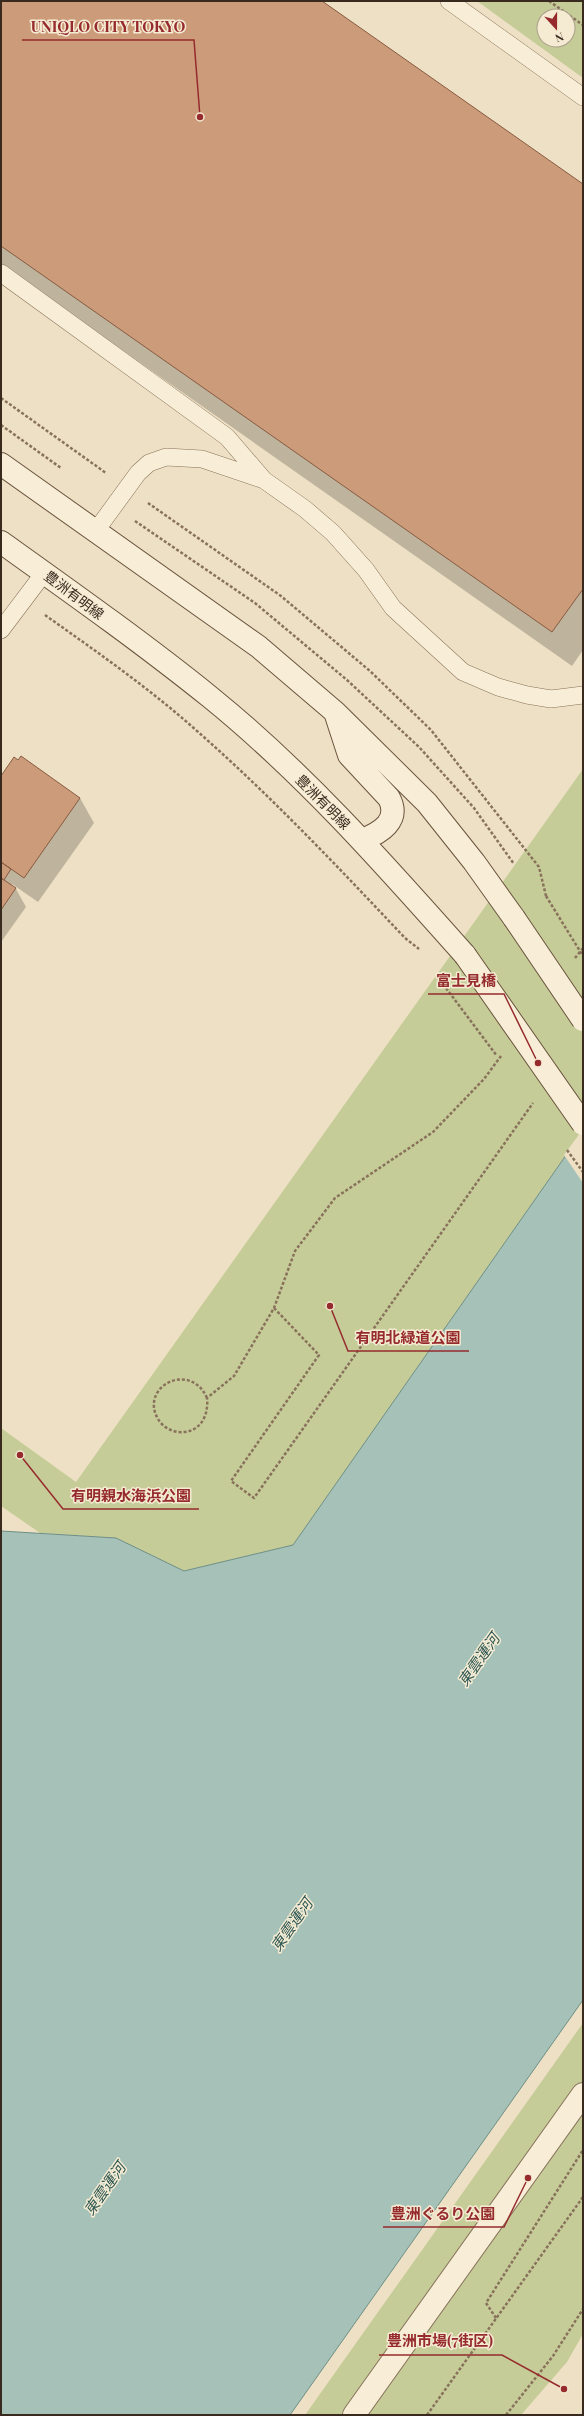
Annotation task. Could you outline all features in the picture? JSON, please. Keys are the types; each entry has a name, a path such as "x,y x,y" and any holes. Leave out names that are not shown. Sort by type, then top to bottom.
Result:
{"main road":[{"path":"1,464 258,648 335,712 427,803 474,862 583,1020"},
{"name":"豊洲有明線","path":"1,542 210,697 289,768 362,840 465,955 583,1124"},
{"path":"335,712 349,755 389,798 393,805 391,820 384,828 378,834 362,840"},
{"path":"354,2415 583,2094"}],"lane":[{"path":"449,1 583,97"},
{"path":"1,273 226,437 264,480 305,509 333,533 366,570 393,608 463,672 498,687 527,695 551,699 583,695"},
{"path":"95,532 138,473 149,464 166,457 202,459 264,480"},
{"path":"1,630 44,573"}],"path":[{"path":"549,1 583,25"},
{"path":"1,398 281,596 370,671 426,725 539,867 546,896 583,956"},
{"path":"23,600 134,679 196,730 299,825 405,938 422,952"},
{"path":"574,960 583,948"},
{"path":"207,1398 234,1376 274,1308 295,1251 335,1198 433,1132 484,1079 503,1054"},
{"path":"274,1308 319,1356 231,1482 254,1498 537,1097"},
{"path":"173,1380 190,1380 204,1391 207,1398 208,1407 201,1424 185,1432 168,1429 156,1416 154,1407 159,1390 173,1380"},
{"path":"496,2318 486,2303 583,2150"},
{"path":"427,2415 583,2197"},
{"path":"506,2415 553,2356 583,2309"}],"green space":[{"path":"477,1 583,1 583,78 542,48 576,48 576,8 536,8 536,44"},
{"path":"583,769 583,1131 293,1545 184,1571 116,1538 40,1533 1,1506 1,1428 76,1482"},
{"path":"583,2023 583,2334 567,2362 521,2415 305,2415"}],"water":[{"name":"東雲運河","path":"583,1131 583,2000 290,2415 1,2415 1,1531 116,1538 184,1571 293,1545"}],"pier":[{"path":"583,1129 583,1183 564,1155"}],"building":[{"path":"1,1 322,1 583,184 583,589 552,632 1,246"},
{"path":"21,756 80,798 24,878 1,862 1,776 14,757 18,760"},
{"path":"1,862 11,869 4,880 1,878"},
{"path":"1,878 16,888 1,910"}],"place":[{"name":"UNIQLO CITY TOKYO","path":"200,117"},
{"name":"富士見橋","path":"538,1063"},
{"name":"有明北緑道公園","path":"330,1306"},
{"name":"有明親水海浜公園","path":"20,1455"},
{"name":"豊洲ぐるり公園","path":"528,2178"},
{"name":"豊洲市場(7街区)","path":"564,2389"}]}
